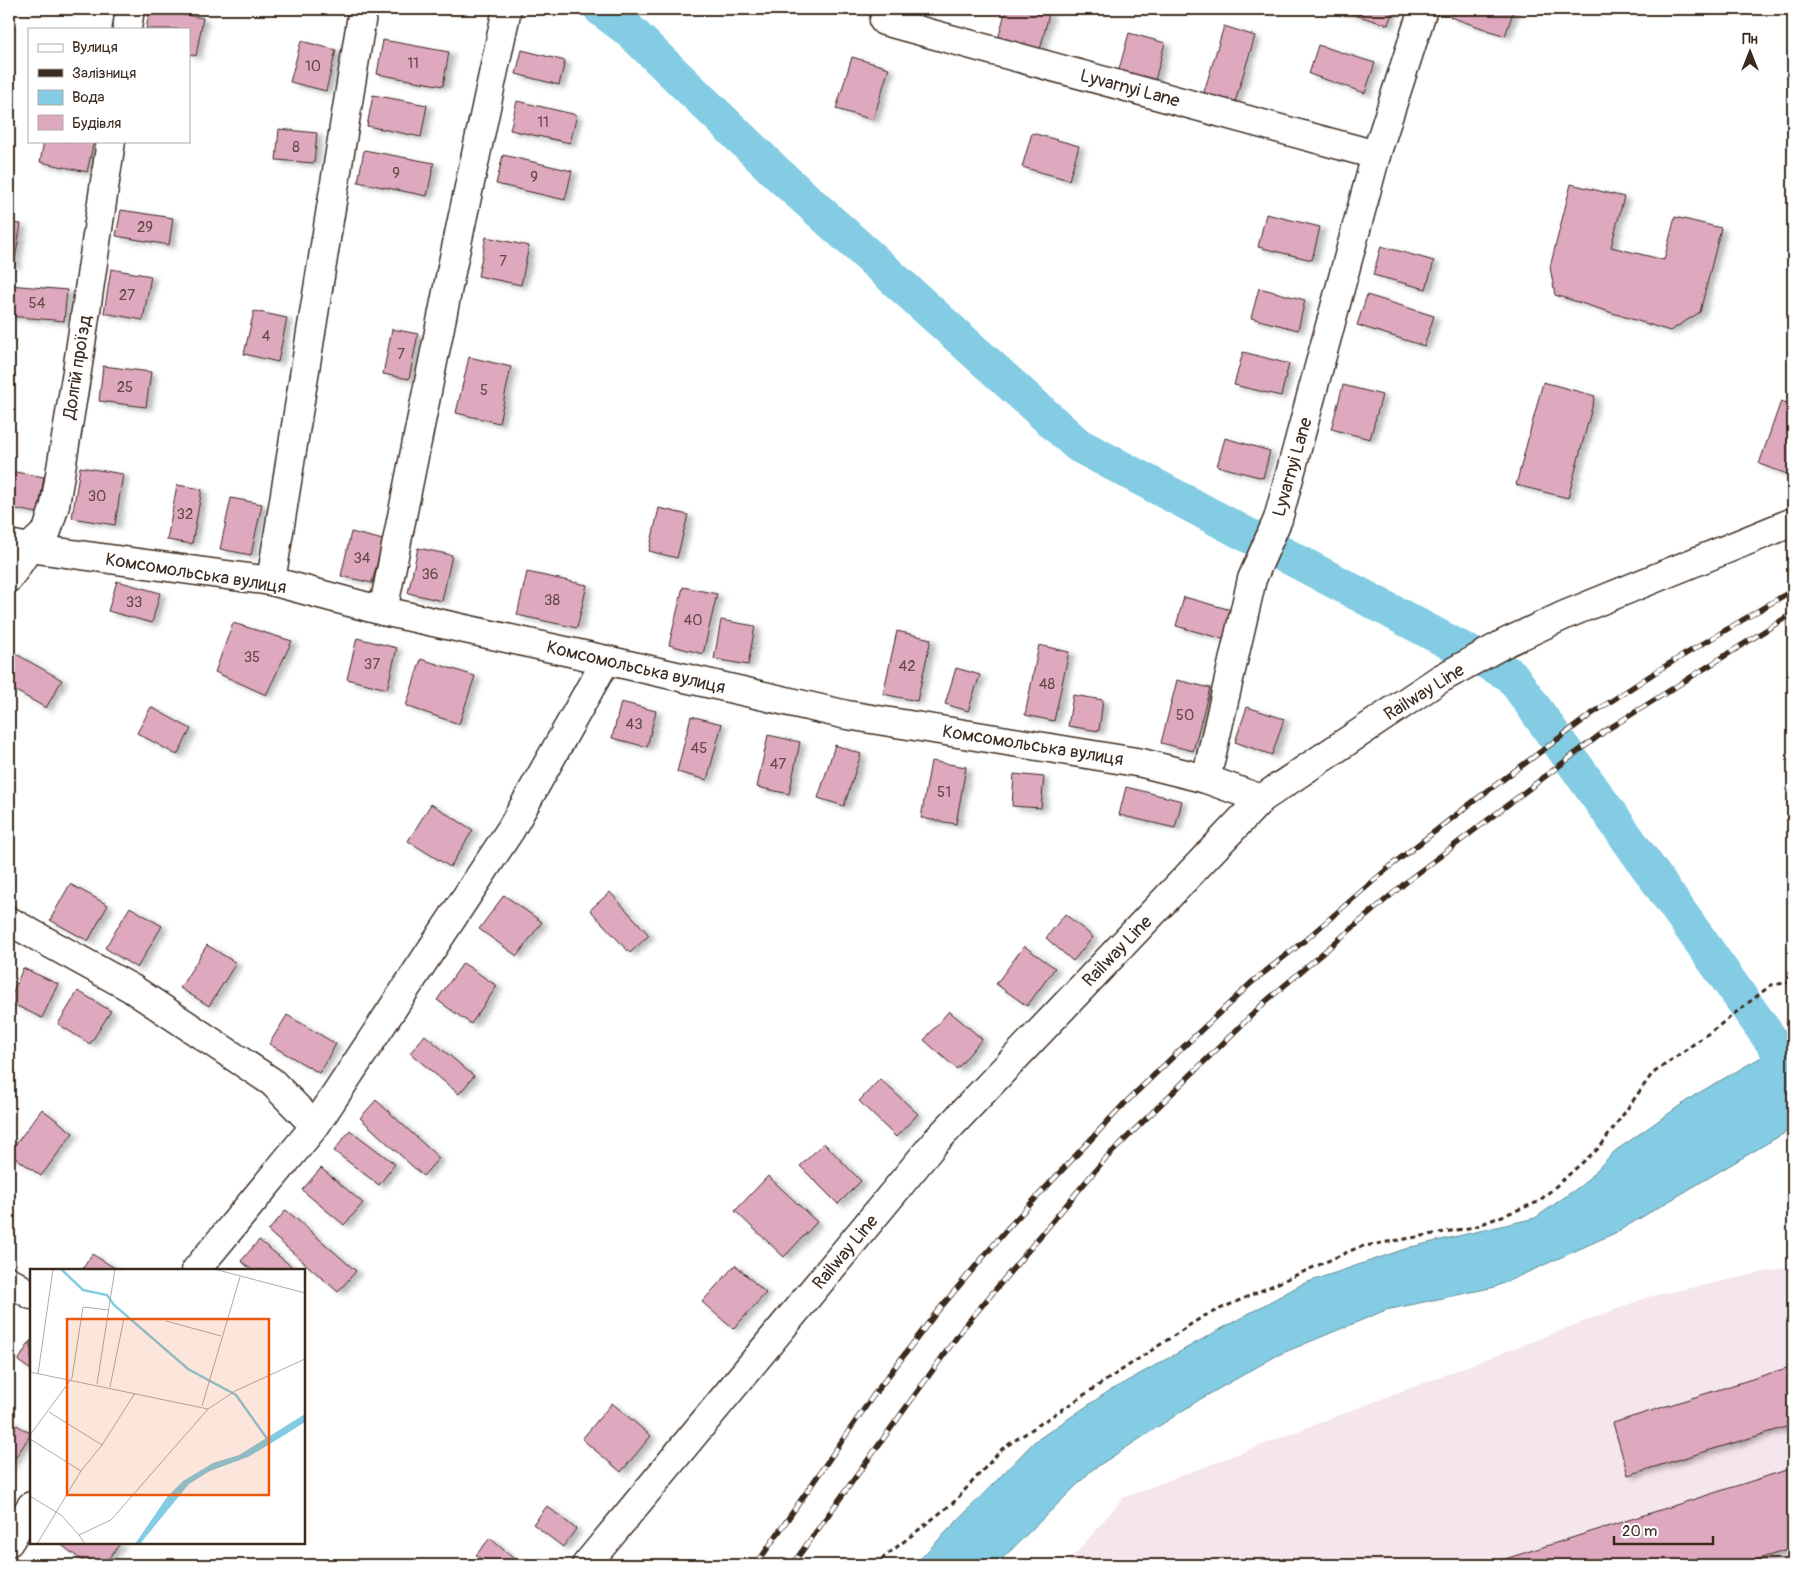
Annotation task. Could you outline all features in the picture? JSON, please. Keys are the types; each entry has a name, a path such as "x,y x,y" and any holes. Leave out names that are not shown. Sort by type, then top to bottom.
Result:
{"street":[{"path":"127,28 130,9"},
{"path":"271,581 364,9"},
{"path":"383,611 452,266 507,9"},
{"name":"Lyvarnyi Lane","path":"1206,779 1252,579 1278,519 1376,154 1423,9"},
{"name":"Lyvarnyi Lane","path":"884,21 1376,154"},
{"name":"Долгій проїзд","path":"9,578 19,546 47,531 55,505 78,371 111,142"},
{"name":"Railway Line","path":"586,1565 937,1140 1261,800 1440,679 1505,643 1565,615 1793,522"},
{"name":"Комсомольська вулиця","path":"19,546 271,581 383,611 847,715 1142,763 1206,779 1261,800"},
{"path":"197,1269 315,1126 511,829 606,660"},
{"path":"9,920 132,988 272,1082 315,1126"},
{"path":"9,1281 30,1294"},
{"path":"9,1542 30,1508"}],"path":[{"path":"874,1565 954,1502 1002,1449 1202,1317 1358,1247 1474,1227 1538,1202 1600,1147 1652,1074 1771,985 1793,982"}],"shaded area":[{"path":"1793,1266 1793,1565 1066,1565 1123,1498 1648,1297"}],"water":[{"path":"1793,1039 1793,1128 1615,1233 1495,1287 1386,1310 1278,1355 1199,1400 1092,1470 996,1565 914,1565 1034,1442 1109,1391 1302,1284 1411,1247 1535,1218 1583,1184 1615,1151 1695,1095"}],"building":[{"path":"150,9 203,18 196,56 190,54 190,28 146,28"},
{"path":"1006,9 1027,9 1049,14 1039,54 997,43"},
{"path":"1335,9 1393,9 1388,25"},
{"path":"1453,9 1514,9 1505,36 1450,17"},
{"path":"1224,26 1255,36 1234,105 1203,95"},
{"path":"1129,33 1165,43 1154,84 1118,73"},
{"path":"383,40 449,52 443,86 377,74"},
{"path":"301,41 336,50 326,91 290,82"},
{"path":"1318,45 1375,63 1365,93 1309,74"},
{"path":"522,50 565,61 559,85 516,74"},
{"path":"852,57 889,68 873,120 836,109"},
{"path":"373,95 427,105 421,137 367,126"},
{"path":"517,101 577,115 570,143 510,130"},
{"path":"279,129 317,133 314,163 276,160"},
{"path":"1032,133 1079,146 1069,180 1022,167"},
{"path":"44,142 94,142 87,172 40,162"},
{"path":"364,150 434,163 427,196 358,182"},
{"path":"503,155 572,171 565,200 496,184"},
{"path":"1571,184 1624,197 1611,247 1664,260 1675,217 1721,228 1700,312 1670,331 1555,295 1550,267"},
{"path":"121,210 173,218 169,245 116,236"},
{"path":"1266,214 1320,227 1312,260 1258,247"},
{"path":"9,223 21,224 14,266 9,265"},
{"path":"486,237 529,246 521,285 478,276"},
{"path":"1381,246 1434,261 1426,289 1373,275"},
{"path":"111,269 151,276 143,320 104,313"},
{"path":"9,285 67,290 64,321 9,316"},
{"path":"1259,288 1305,300 1298,330 1251,318"},
{"path":"1367,295 1434,316 1424,346 1357,325"},
{"path":"254,311 287,318 278,362 244,354"},
{"path":"392,329 418,334 409,379 383,374"},
{"path":"1243,352 1289,364 1281,396 1234,385"},
{"path":"469,357 511,367 499,423 456,413"},
{"path":"103,366 151,372 146,407 99,401"},
{"path":"1543,382 1595,396 1568,498 1516,485"},
{"path":"1343,385 1382,395 1370,439 1331,429"},
{"path":"1781,401 1793,405 1793,476 1759,464"},
{"path":"1225,438 1270,451 1263,478 1217,466"},
{"path":"80,467 123,474 115,525 72,518"},
{"path":"9,471 44,477 38,513 9,508"},
{"path":"177,485 202,489 192,544 167,540"},
{"path":"231,498 262,504 251,555 220,549"},
{"path":"659,508 688,515 677,558 649,551"},
{"path":"351,532 383,540 372,583 341,576"},
{"path":"418,548 452,555 442,601 408,593"},
{"path":"527,572 587,585 577,628 517,615"},
{"path":"117,581 160,593 152,623 108,611"},
{"path":"683,587 717,594 703,654 669,645"},
{"path":"1184,597 1231,610 1223,639 1176,626"},
{"path":"721,620 755,626 748,665 714,659"},
{"path":"233,623 292,641 266,695 215,672"},
{"path":"897,631 931,639 917,701 883,694"},
{"path":"357,638 397,648 387,689 347,679"},
{"path":"1039,645 1069,652 1054,721 1025,715"},
{"path":"9,650 62,680 46,708 9,687"},
{"path":"421,659 475,676 459,724 406,706"},
{"path":"956,668 980,675 968,711 945,704"},
{"path":"1177,680 1210,688 1193,751 1161,743"},
{"path":"1073,695 1103,700 1099,731 1068,726"},
{"path":"621,702 656,711 647,747 612,738"},
{"path":"151,707 191,729 177,755 137,733"},
{"path":"1247,707 1284,719 1272,755 1235,742"},
{"path":"691,716 722,724 707,780 677,772"},
{"path":"768,735 800,742 789,794 757,787"},
{"path":"835,745 861,754 844,806 818,798"},
{"path":"931,761 966,767 956,824 921,818"},
{"path":"1014,774 1044,777 1041,808 1012,806"},
{"path":"1126,787 1182,801 1175,828 1119,815"},
{"path":"431,804 473,830 450,867 408,841"},
{"path":"70,884 108,905 88,941 50,920"},
{"path":"610,892 649,935 630,953 590,910"},
{"path":"504,895 542,922 517,956 479,929"},
{"path":"130,907 162,926 137,968 105,948"},
{"path":"1065,914 1093,937 1073,961 1046,938"},
{"path":"207,945 236,963 209,1006 180,988"},
{"path":"1024,946 1055,968 1027,1006 996,984"},
{"path":"463,963 497,986 471,1024 437,1000"},
{"path":"23,968 58,984 42,1018 9,1002"},
{"path":"78,991 111,1011 90,1044 58,1024"},
{"path":"949,1011 982,1039 957,1069 924,1040"},
{"path":"287,1015 336,1044 319,1073 269,1044"},
{"path":"425,1035 474,1076 459,1094 410,1053"},
{"path":"880,1079 918,1114 896,1137 859,1101"},
{"path":"376,1100 439,1158 423,1176 360,1118"},
{"path":"42,1109 73,1133 41,1176 9,1153"},
{"path":"350,1130 395,1164 379,1185 334,1151"},
{"path":"824,1143 861,1181 838,1204 800,1166"},
{"path":"321,1168 363,1203 344,1225 302,1190"},
{"path":"768,1176 817,1222 784,1257 735,1211"},
{"path":"286,1210 356,1271 338,1292 268,1231"},
{"path":"259,1240 295,1269 251,1269 241,1261"},
{"path":"92,1254 116,1269 83,1269"},
{"path":"735,1265 766,1293 733,1329 702,1302"},
{"path":"30,1342 30,1369 18,1361"},
{"path":"1793,1366 1793,1425 1628,1475 1613,1423"},
{"path":"612,1403 651,1436 621,1472 582,1439"},
{"path":"9,1420 30,1433 30,1436 9,1465"},
{"path":"1793,1468 1793,1548 1740,1565 1486,1565"},
{"path":"547,1506 576,1529 563,1547 533,1524"},
{"path":"490,1538 521,1565 488,1565 476,1555"},
{"path":"60,1544 120,1544 103,1565 88,1565"}],"waterway":[{"path":"601,9 630,31 778,174 1078,445 1511,675 1793,1071"}],"railway":[{"path":"756,1565 873,1396 936,1313 1007,1229 1124,1104 1251,983 1304,941 1393,864 1593,713 1662,668 1793,590"},
{"path":"792,1565 964,1327 1104,1160 1265,1002 1410,879 1605,731 1793,613"}]}
